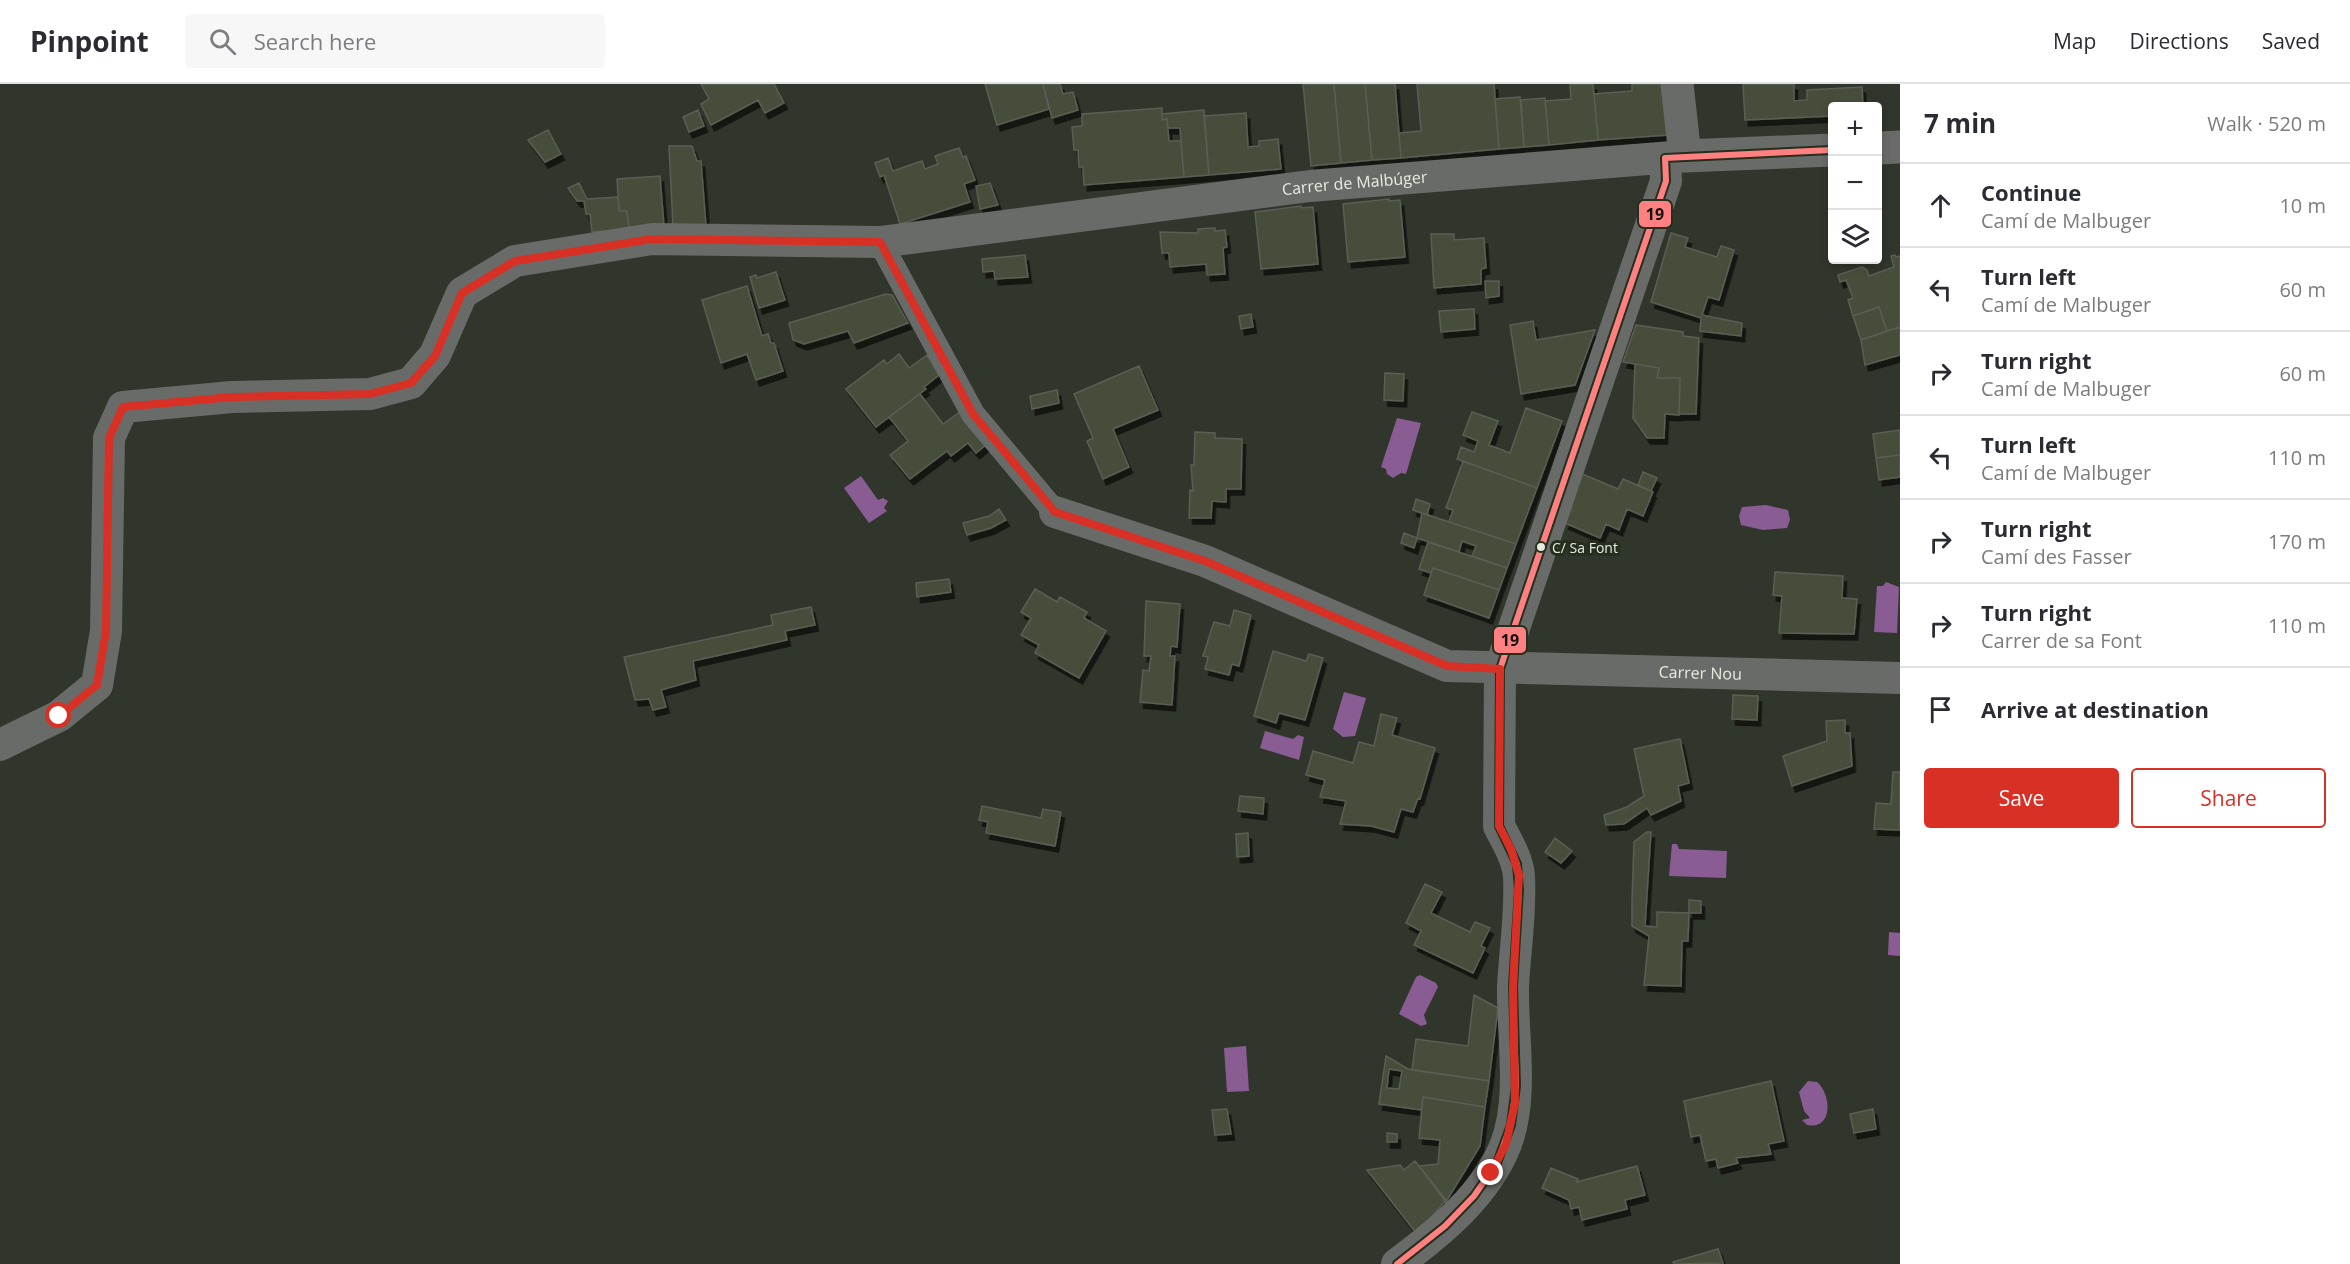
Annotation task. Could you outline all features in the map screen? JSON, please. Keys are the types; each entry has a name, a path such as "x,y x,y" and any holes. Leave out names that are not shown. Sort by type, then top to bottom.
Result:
{"street":[{"path":"1405,1258 1470,1201 1491,1173 1506,1144 1515,1103 1513,988 1519,875 1511,849 1499,826 1500,669 1675,157 1677,84"},
{"path":"1882,148 1900,147"},
{"name":"Carrer de Malbúger","path":"0,745 59,716 97,685 106,631 109,438 123,407 232,397 370,394 411,383 435,356 462,293 515,261 652,239 880,242 1310,186 1675,157 1828,150"},
{"path":"880,242 973,414 1055,512"},
{"name":"Carrer Nou","path":"1055,512 1205,561 1447,666 1900,678"}],"shaded area":[{"path":"1397,418 1421,423 1406,474 1401,473 1393,478 1387,474 1386,469 1381,467"},
{"path":"861,476 878,500 883,498 888,501 884,508 887,511 869,523 844,488"},
{"path":"1766,505 1788,510 1790,520 1787,528 1763,530 1741,525 1739,516 1742,507"},
{"path":"1886,582 1899,587 1897,633 1874,632 1877,586 1883,586"},
{"path":"1344,692 1366,698 1355,736 1343,737 1333,729"},
{"path":"1265,731 1293,739 1298,735 1304,737 1299,760 1260,748"},
{"path":"1672,844 1677,844 1679,849 1727,851 1726,878 1669,876"},
{"path":"1889,932 1900,933 1900,956 1888,955"},
{"path":"1420,975 1436,983 1438,987 1424,1015 1427,1024 1421,1026 1399,1014 1416,977"},
{"path":"1246,1046 1249,1091 1227,1092 1224,1048"},
{"path":"1808,1081 1817,1082 1822,1088 1827,1103 1826,1117 1816,1125 1807,1125 1802,1120 1810,1118 1804,1111 1799,1092"}],"building":[{"path":"701,84 774,84 784,103 765,113 758,100 711,125 701,104 709,99"},
{"path":"985,84 1043,84 1049,109 997,125"},
{"path":"1043,84 1060,84 1063,94 1073,92 1078,110 1052,118"},
{"path":"1303,84 1334,84 1341,163 1311,166"},
{"path":"1334,84 1365,84 1372,160 1341,163"},
{"path":"1365,84 1395,84 1401,158 1372,160"},
{"path":"1417,84 1494,84 1499,149 1401,158 1399,133 1421,131"},
{"path":"1570,84 1593,84 1598,140 1549,145 1545,101 1571,99"},
{"path":"1632,84 1663,84 1668,135 1598,140 1594,94 1632,91"},
{"path":"1743,84 1794,84 1794,101 1807,100 1807,90 1862,87 1863,102 1828,102 1828,116 1745,120"},
{"path":"1520,97 1524,147 1499,149 1495,99"},
{"path":"1545,98 1549,145 1524,147 1521,100"},
{"path":"1162,108 1162,120 1167,119 1169,141 1181,141 1184,177 1084,185 1083,167 1079,167 1078,150 1074,150 1072,127 1082,126 1082,114"},
{"path":"698,110 704,126 689,132 683,117"},
{"path":"1204,110 1209,175 1184,177 1180,128 1168,128 1167,119 1162,120 1162,114"},
{"path":"1246,113 1248,147 1259,146 1259,141 1278,139 1281,169 1209,175 1204,116"},
{"path":"548,130 561,154 545,162 528,140"},
{"path":"669,146 692,146 697,161 701,161 706,226 673,226"},
{"path":"959,148 963,157 966,156 975,180 964,184 970,202 900,224 884,175 880,177 875,163 888,158 893,171 922,161 925,169 938,164 935,156"},
{"path":"660,176 664,226 629,229 627,211 619,211 617,179"},
{"path":"579,183 587,199 618,197 619,211 627,211 629,229 592,232 590,214 586,214 584,201 577,201 568,188"},
{"path":"990,183 998,205 980,209 976,186"},
{"path":"1389,199 1389,201 1400,200 1405,257 1348,262 1343,204"},
{"path":"1301,206 1302,208 1313,207 1318,264 1261,269 1255,212"},
{"path":"1215,228 1215,231 1225,230 1227,247 1223,248 1225,274 1207,275 1206,264 1170,267 1169,253 1162,253 1160,232 1198,233 1198,229"},
{"path":"1671,233 1688,238 1685,247 1717,257 1721,246 1734,250 1719,300 1708,297 1702,315 1742,323 1741,336 1700,331 1701,318 1651,302"},
{"path":"1431,234 1454,234 1454,240 1484,238 1486,268 1481,269 1481,284 1434,288"},
{"path":"1025,255 1028,277 995,279 994,271 983,272 982,259"},
{"path":"1891,256 1900,256 1900,327 1887,331 1879,307 1853,316 1848,300 1853,298 1846,280 1840,282 1838,275 1862,267 1867,270 1869,276 1894,267"},
{"path":"776,272 785,300 759,308 750,277 756,275 757,278"},
{"path":"1485,281 1499,281 1499,296 1486,298"},
{"path":"747,286 762,336 768,334 771,343 774,343 783,371 756,380 747,354 721,363 702,300"},
{"path":"886,294 892,295 908,323 854,343 848,331 804,344 793,340 789,323"},
{"path":"1879,307 1887,331 1861,340 1853,316"},
{"path":"1474,309 1475,329 1441,332 1439,311"},
{"path":"1251,314 1253,327 1241,329 1239,316"},
{"path":"1533,321 1536,340 1595,330 1575,385 1521,394 1510,325"},
{"path":"1636,325 1683,332 1683,336 1699,338 1696,414 1679,414 1680,378 1657,378 1659,368 1623,362"},
{"path":"1900,327 1900,355 1865,365 1861,340"},
{"path":"899,354 909,368 927,355 939,375 924,387 926,389 876,427 846,389 884,360 887,364"},
{"path":"1635,364 1659,368 1657,378 1680,378 1679,415 1665,414 1664,438 1647,438 1633,418"},
{"path":"1139,366 1158,410 1113,429 1129,467 1103,479 1087,441 1093,438 1074,394"},
{"path":"1385,373 1404,374 1403,401 1384,400"},
{"path":"1057,390 1059,403 1032,409 1030,396"},
{"path":"920,394 943,424 964,409 987,444 976,453 968,443 951,456 947,451 910,479 890,455 908,441 889,417"},
{"path":"1526,408 1562,421 1537,488 1457,459 1461,447 1474,452 1478,441 1463,435 1472,412 1498,421 1489,445 1510,453"},
{"path":"1900,430 1900,455 1876,458 1873,434"},
{"path":"1195,432 1215,433 1215,438 1242,439 1241,489 1226,489 1226,502 1212,501 1211,518 1189,518 1190,490 1193,491 1191,465 1194,465"},
{"path":"1900,455 1900,477 1879,480 1876,458"},
{"path":"1463,461 1537,488 1516,544 1449,522 1453,510 1446,508"},
{"path":"1643,472 1657,478 1651,491 1638,485"},
{"path":"1580,473 1618,489 1623,479 1653,492 1643,516 1627,509 1619,530 1606,524 1600,538 1565,523 1572,507 1566,505"},
{"path":"1416,499 1430,504 1427,515 1413,510"},
{"path":"999,509 1006,520 991,528 967,535 963,523 989,516"},
{"path":"1422,513 1516,544 1507,568 1472,556 1476,546 1462,541 1459,552 1417,538"},
{"path":"1404,533 1417,538 1414,548 1401,543"},
{"path":"1428,542 1507,568 1499,590 1433,568 1431,573 1419,569"},
{"path":"1433,568 1499,590 1489,618 1424,595"},
{"path":"1775,572 1843,576 1842,598 1857,599 1854,634 1779,633 1782,596 1773,595"},
{"path":"949,579 951,592 917,597 916,583"},
{"path":"1035,589 1057,602 1060,597 1087,612 1084,618 1106,631 1079,678 1035,653 1039,645 1021,635 1031,618 1021,612"},
{"path":"1146,601 1180,604 1177,647 1171,646 1170,656 1175,656 1172,705 1140,702 1143,670 1149,671 1151,656 1144,656"},
{"path":"811,607 815,625 785,631 787,640 693,661 696,680 661,690 666,707 653,710 649,699 635,700 624,657 773,625 771,615"},
{"path":"1234,610 1251,615 1239,666 1232,664 1229,675 1205,669 1208,657 1203,656 1214,622 1230,626"},
{"path":"1273,651 1306,661 1309,654 1323,658 1305,720 1279,713 1276,723 1254,716"},
{"path":"1733,695 1758,696 1757,720 1732,719"},
{"path":"1381,714 1397,718 1392,735 1435,748 1420,799 1418,798 1413,812 1401,809 1394,832 1371,826 1340,824 1346,801 1320,797 1325,780 1306,775 1313,751 1353,763 1359,742 1374,746"},
{"path":"1845,720 1845,733 1850,733 1852,766 1792,786 1783,756 1827,741 1826,721"},
{"path":"1680,739 1689,783 1678,786 1681,801 1651,815 1647,808 1624,824 1606,825 1604,815 1627,807 1644,796 1634,749"},
{"path":"1893,772 1900,772 1900,830 1874,829 1876,803 1891,804"},
{"path":"1240,796 1264,798 1263,814 1238,811"},
{"path":"982,806 1041,818 1043,809 1061,812 1055,846 986,833 988,822 979,820"},
{"path":"1647,832 1651,832 1645,926 1657,927 1657,912 1689,913 1688,941 1682,941 1681,986 1644,985 1649,936 1632,926 1632,900 1634,842"},
{"path":"1248,833 1249,856 1237,857 1236,834"},
{"path":"1555,838 1572,851 1561,863 1545,852"},
{"path":"1425,884 1442,892 1431,913 1470,932 1475,922 1490,928 1481,946 1485,948 1473,973 1414,945 1421,931 1406,923"},
{"path":"1689,900 1701,901 1701,913 1689,913"},
{"path":"1474,995 1498,1008 1489,1081 1412,1070 1416,1039 1468,1046"},
{"path":"1386,1056 1408,1069 1489,1081 1485,1107 1423,1097 1421,1110 1379,1104","holes":["1389,1069 1402,1071 1399,1089 1387,1088"]},
{"path":"1771,1081 1784,1141 1768,1144 1771,1154 1736,1158 1738,1163 1718,1168 1716,1159 1706,1161 1700,1135 1691,1137 1684,1101"},
{"path":"1423,1097 1485,1107 1480,1146 1446,1202 1419,1166 1438,1164 1440,1140 1419,1138"},
{"path":"1227,1109 1231,1134 1215,1135 1212,1110"},
{"path":"1873,1109 1876,1129 1854,1133 1850,1114"},
{"path":"1387,1133 1397,1134 1397,1142 1387,1142"},
{"path":"1415,1161 1446,1200 1417,1234 1367,1170 1400,1165 1404,1170"},
{"path":"1637,1166 1645,1195 1625,1200 1627,1209 1582,1220 1579,1207 1571,1209 1569,1200 1542,1188 1551,1168 1578,1179 1577,1182"},
{"path":"1718,1249 1723,1263 1674,1264 1673,1262"}],"transit line":[{"name":"19","path":"1397,1264 1445,1226 1474,1196 1497,1163 1511,1125 1516,1086 1513,986 1519,890 1517,864 1499,826 1500,669 1666,181 1665,158 1828,150"}],"place":[{"name":"C/ Sa Font","path":"1541,547"}],"route":[{"path":"59,716 97,685 106,631 109,438 123,407 232,397 370,394 411,383 435,356 462,293 515,261 652,239 880,242 973,414 1055,512 1205,561 1447,666 1500,669 1499,826 1511,849 1519,875 1513,988 1515,1103 1506,1144 1491,1173"}]}
